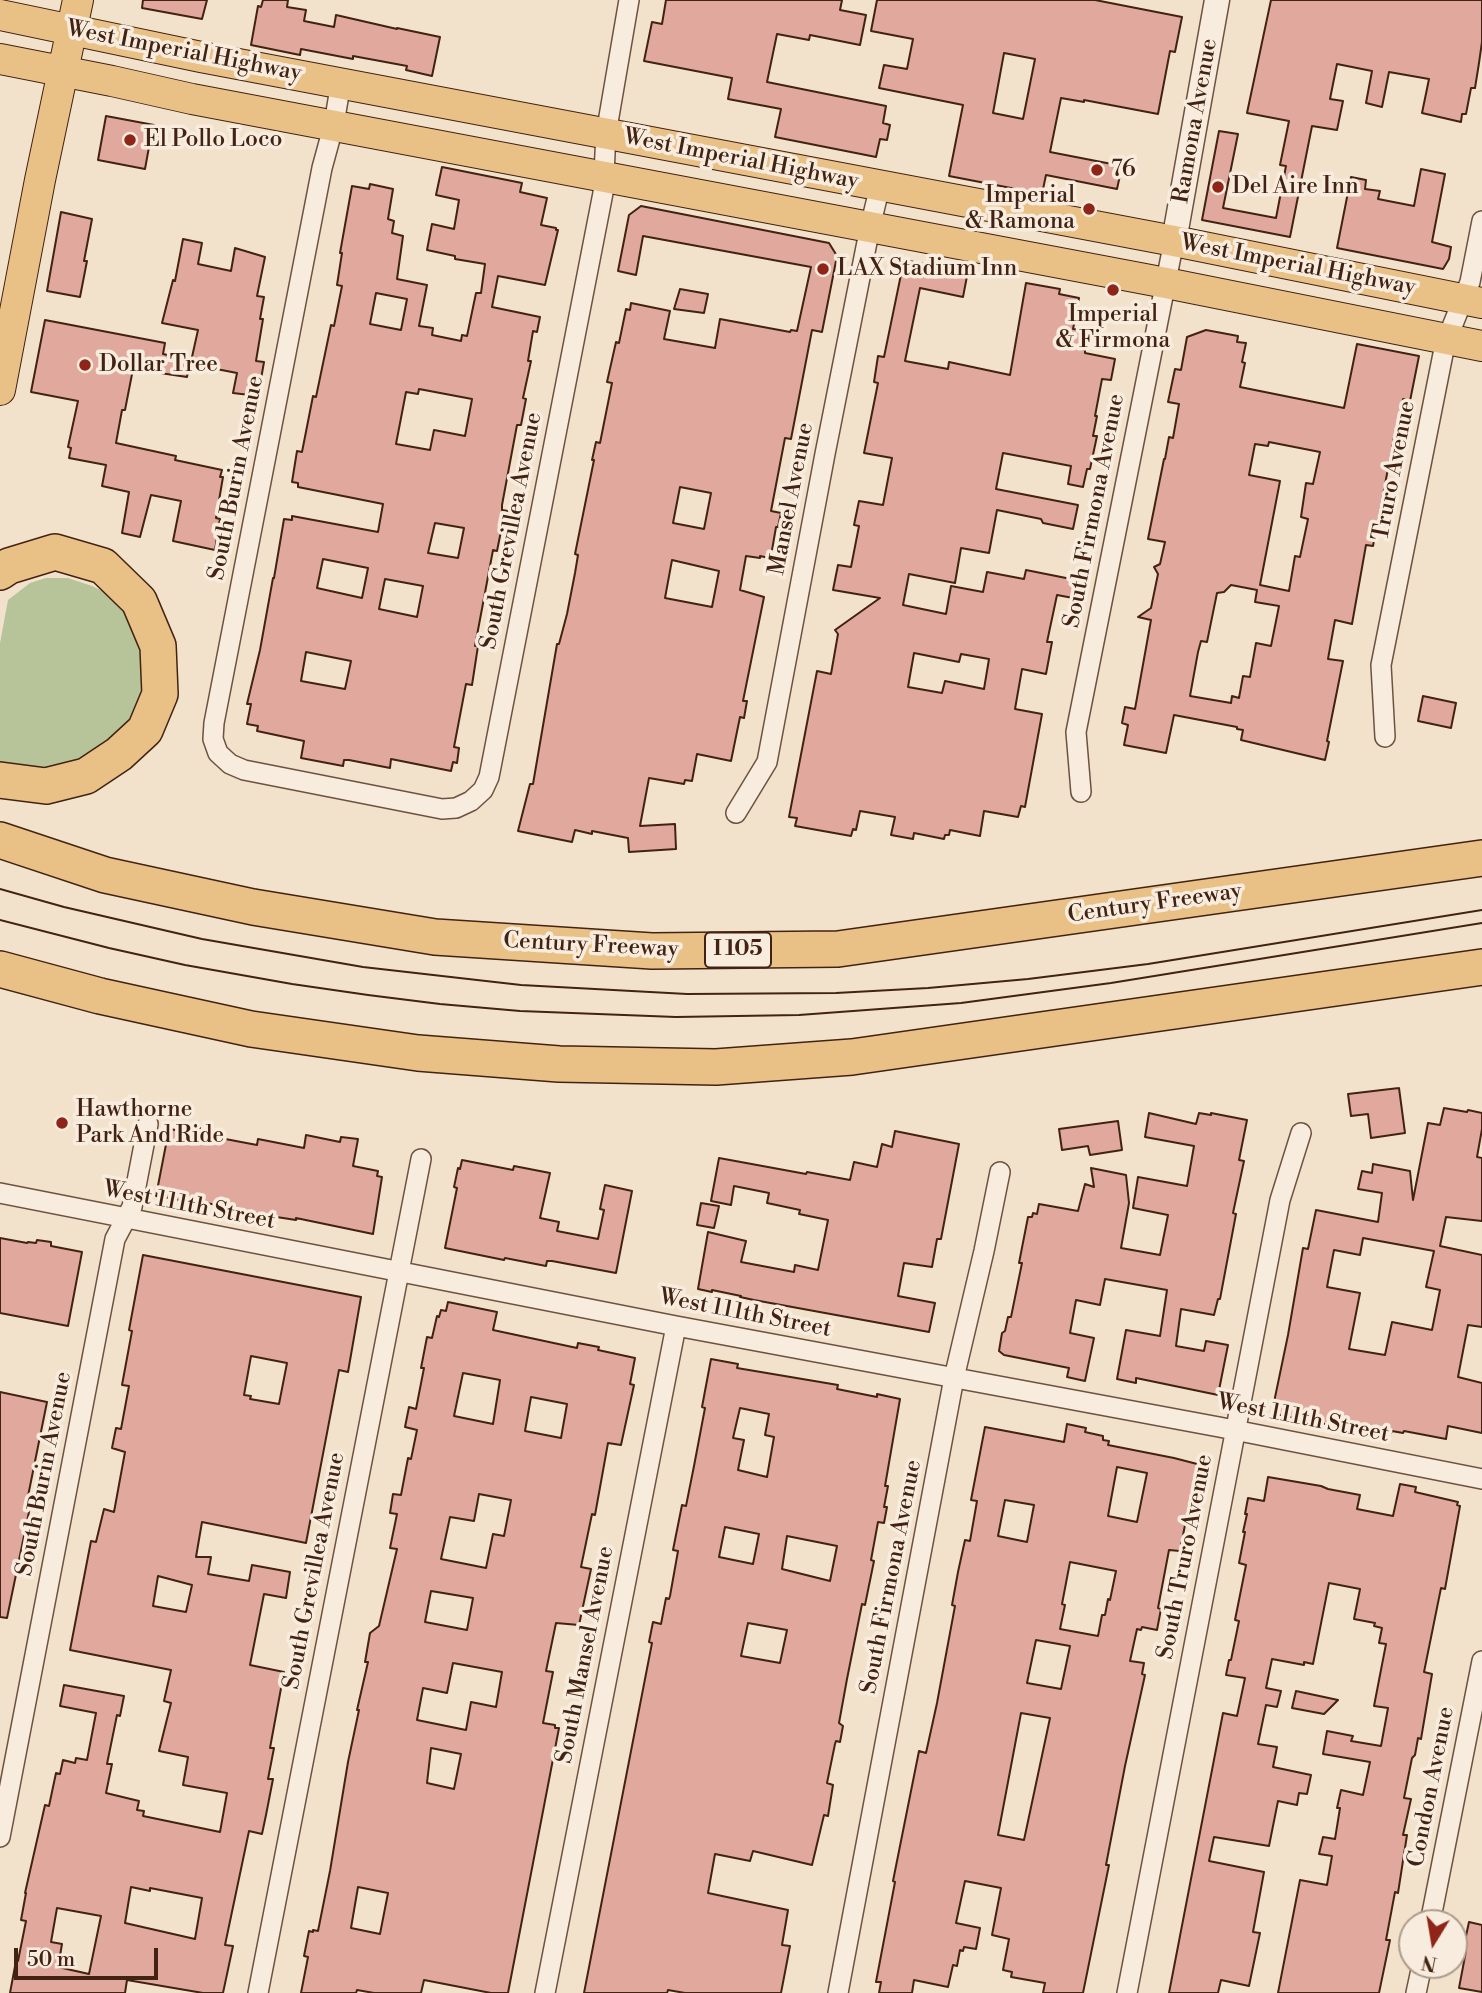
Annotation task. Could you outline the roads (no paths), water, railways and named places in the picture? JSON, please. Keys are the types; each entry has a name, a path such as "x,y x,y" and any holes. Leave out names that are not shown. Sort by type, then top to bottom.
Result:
{"highway":[{"path":"0,572 9,566 55,552 103,566 139,601 158,646 160,694 145,730 119,754 86,776 46,786 0,780"},
{"name":"Century Freeway","path":"0,840 105,875 253,907 435,937 652,951 838,949 1482,858"},
{"path":"0,969 100,996 251,1029 418,1053 559,1064 716,1067 852,1056 1482,967"}],"main road":[{"path":"0,390 78,0"},
{"path":"0,53 6,10"},
{"name":"West Imperial Highway","path":"6,10 73,30 1174,241 1472,301"},
{"name":"West Imperial Highway","path":"0,59 184,97 1166,283 1482,346"}],"street":[{"name":"South Grevillea Avenue","path":"343,790 442,809 456,808 471,801 483,790 486,783 603,192 606,134 629,0"},
{"name":"Ramona Avenue","path":"1174,241 1217,0"},
{"name":"South Burin Avenue","path":"341,82 247,553 213,739 218,753 230,764 244,770 343,790"},
{"name":"Mansel Avenue","path":"736,813 767,762 880,186"},
{"name":"Truro Avenue","path":"1385,737 1381,665 1447,339 1472,301 1470,282 1482,221"},
{"name":"South Firmona Avenue","path":"1081,792 1076,732 1174,241"},
{"name":"South Burin Avenue","path":"0,1837 115,1239 132,1207 148,1124"},
{"name":"South Truro Avenue","path":"1127,1993 1280,1200 1301,1133"},
{"name":"South Grevillea Avenue","path":"258,1993 421,1159"},
{"name":"South Firmona Avenue","path":"838,1993 954,1378 1000,1172"},
{"name":"West 111th Street","path":"0,1194 1482,1479"},
{"name":"South Mansel Avenue","path":"545,1993 676,1326"},
{"name":"Condon Avenue","path":"1433,1909 1482,1661"}],"tram line":[{"path":"0,889 202,939 363,967 521,985 687,994 836,993 1028,979 1148,964 1482,910"},
{"path":"0,920 185,965 368,995 520,1011 676,1017 799,1015 961,1003 1111,983 1482,923"}],"place":[{"name":"El Pollo Loco","path":"130,140"},
{"name":"76","path":"1097,170"},
{"name":"Del Aire Inn","path":"1218,187"},
{"name":"Imperial & Ramona","path":"1089,209"},
{"name":"LAX Stadium Inn","path":"823,269"},
{"name":"Imperial & Firmona","path":"1113,290"},
{"name":"Dollar Tree","path":"85,365"},
{"name":"Hawthorne Park And Ride","path":"62,1123"}]}
